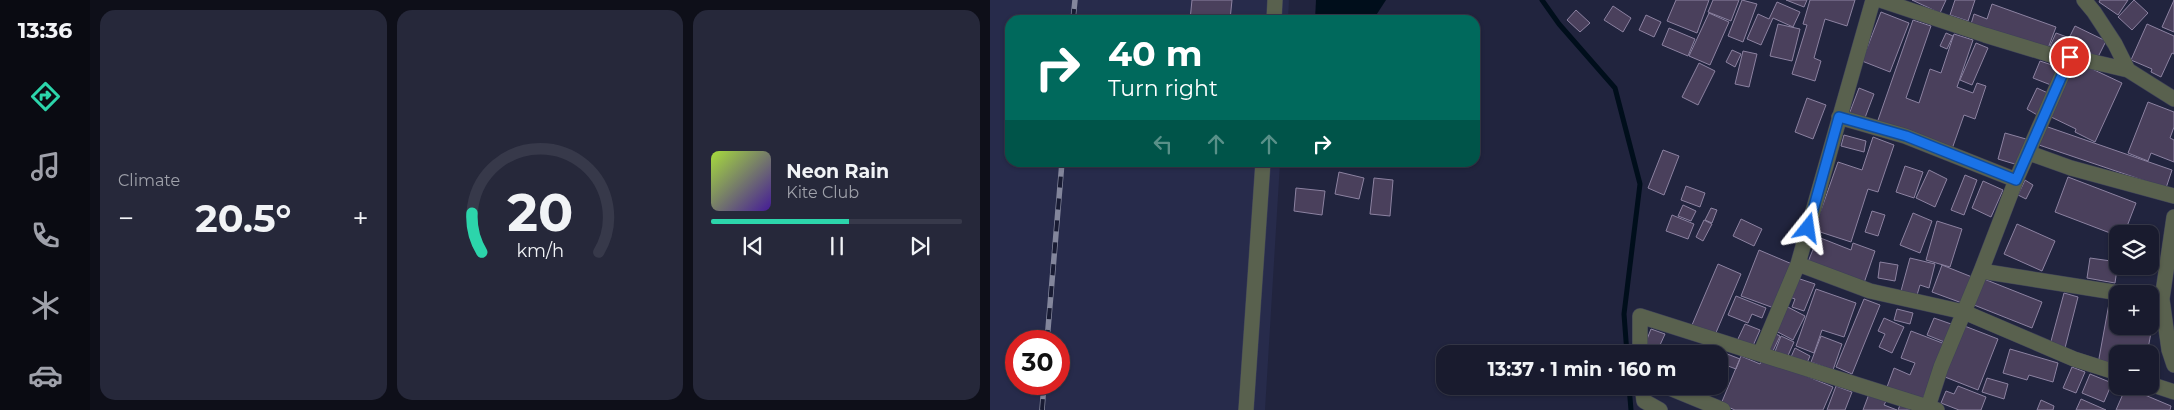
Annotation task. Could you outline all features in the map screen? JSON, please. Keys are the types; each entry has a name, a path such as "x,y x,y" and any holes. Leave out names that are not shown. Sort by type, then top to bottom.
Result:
{"street":[{"path":"1274,15 1275,0"},
{"path":"1760,354 1798,264 1873,0"},
{"path":"1880,0 2051,55 2070,57 2128,70 2174,99"},
{"path":"2084,0 2115,44 2128,70"},
{"path":"1640,345 1640,316 1930,409 1941,367 2016,180 2070,57"},
{"path":"1839,117 1906,136 2016,180"},
{"path":"2029,153 2071,168 2174,196"},
{"path":"1246,410 1264,167"},
{"path":"2159,285 2174,217"},
{"path":"1798,264 1870,291 1964,312 2074,359 2109,370"},
{"path":"1981,271 2109,291"},
{"path":"2159,310 2174,365"},
{"path":"2159,387 2174,392"},
{"path":"1643,395 1644,401 1660,410"},
{"path":"1687,395 1724,410"}],"shaded area":[{"path":"990,0 1289,0 1288,15 1005,15 1005,167 1280,167 1265,410 990,410"},
{"path":"1316,0 1386,0 1376,15 1315,15"}],"building":[{"path":"1192,0 1232,0 1230,15 1190,15"},
{"path":"1676,0 1709,0 1697,33 1667,21"},
{"path":"1713,0 1739,0 1731,21 1708,12"},
{"path":"1742,0 1757,4 1743,42 1728,36"},
{"path":"1786,0 1807,0 1804,7"},
{"path":"1810,0 1855,0 1847,26 1825,19 1814,58 1821,61 1815,81 1792,74 1807,25 1803,24"},
{"path":"1912,0 1946,0 1940,13"},
{"path":"1955,0 1975,0 1968,21 1950,15"},
{"path":"2100,0 2128,0 2118,15 2099,2"},
{"path":"2134,0 2148,13 2132,30 2118,17"},
{"path":"2174,0 2174,32 2162,27"},
{"path":"1777,2 1800,12 1793,27 1773,18 1761,45 1747,39 1758,14 1769,19"},
{"path":"1992,4 2056,27 2047,51 1971,24 1974,14 1987,19"},
{"path":"1613,6 1631,18 1623,32 1604,20"},
{"path":"1576,10 1590,23 1580,32 1567,20"},
{"path":"1881,12 1909,23 1890,72 1862,61"},
{"path":"1709,13 1729,22 1710,65 1689,56"},
{"path":"1646,15 1661,22 1654,37 1639,30"},
{"path":"1913,20 1931,26 1906,98 1919,103 1930,69 1941,73 1954,34 1973,40 1957,87 1973,93 1977,83 1986,86 1975,119 1964,115 1952,149 1877,123"},
{"path":"1778,24 1800,29 1792,61 1770,56"},
{"path":"2147,24 2174,36 2174,54 2172,53 2161,77 2151,72 2152,69 2131,60"},
{"path":"2075,26 2106,41 2098,57 2067,42"},
{"path":"1669,28 1695,39 1688,56 1662,45"},
{"path":"1946,33 1953,36 1947,49 1940,46"},
{"path":"2056,33 2067,37 2061,51 2050,46"},
{"path":"1976,43 1988,48 1972,85 1960,80"},
{"path":"1732,50 1741,54 1735,67 1726,62"},
{"path":"1743,51 1757,54 1749,87 1735,84"},
{"path":"2073,60 2122,83 2095,142 2075,132 2076,129 2047,115"},
{"path":"2040,61 2058,67 2051,85 2033,78"},
{"path":"1699,63 1715,71 1698,105 1682,97"},
{"path":"1859,88 1874,94 1863,123 1848,117"},
{"path":"2037,88 2050,94 2039,116 2027,109"},
{"path":"1807,98 1826,105 1813,139 1795,132"},
{"path":"2148,102 2174,112 2174,127 2170,138 2174,140 2174,162 2151,153 2148,161 2128,153"},
{"path":"2045,126 2172,170 2166,188 2039,145"},
{"path":"2005,133 2026,139 2018,165 1998,159"},
{"path":"1844,135 1866,141 1864,152 1841,146"},
{"path":"1873,137 1894,145 1878,192 1868,189 1851,242 1814,230 1838,162 1862,170"},
{"path":"1663,150 1679,156 1664,195 1648,188"},
{"path":"1905,166 1923,172 1914,198 1896,192"},
{"path":"1929,170 1947,179 1935,207 1916,198"},
{"path":"1339,172 1364,178 1359,199 1335,194"},
{"path":"1965,175 1977,180 1964,215 1951,210"},
{"path":"2068,177 2136,203 2127,225 2109,225 2109,233 2055,212"},
{"path":"1374,178 1393,180 1390,216 1370,214"},
{"path":"2025,180 2033,185 2026,199 2018,195"},
{"path":"1983,181 2003,190 1991,217 1972,208"},
{"path":"1686,186 1705,193 1700,207 1681,200"},
{"path":"1296,188 1325,191 1322,215 1294,211"},
{"path":"1683,205 1696,211 1691,221 1678,216"},
{"path":"1711,208 1717,210 1712,223 1705,220"},
{"path":"1872,211 1885,215 1878,236 1865,232"},
{"path":"1913,213 1932,221 1920,253 1900,245"},
{"path":"1672,215 1694,224 1688,239 1666,231"},
{"path":"1741,219 1762,229 1754,246 1733,236"},
{"path":"1704,220 1712,224 1703,241 1696,237"},
{"path":"1937,221 1962,229 1950,267 1926,260"},
{"path":"2017,224 2055,241 2042,271 2004,254"},
{"path":"1818,237 1851,250 1853,243 1875,251 1864,283 1808,262"},
{"path":"1759,250 1792,264 1774,308 1741,296"},
{"path":"1910,258 1935,264 1929,288 1920,285 1917,295 1901,291"},
{"path":"2090,258 2109,261 2109,275 2116,275 2115,283 2087,278"},
{"path":"1880,262 1898,265 1895,281 1878,278"},
{"path":"1718,264 1741,274 1715,335 1692,325"},
{"path":"1942,265 1972,277 1962,303 1932,292"},
{"path":"1794,277 1815,284 1804,311 1792,307 1795,299 1787,296"},
{"path":"1984,279 2042,302 2032,328 1974,305"},
{"path":"1816,289 1856,303 1844,337 1822,330 1814,353 1796,346"},
{"path":"2064,293 2078,297 2065,348 2050,345"},
{"path":"1736,296 1766,308 1762,318 1752,314 1748,323 1728,315"},
{"path":"1864,299 1880,305 1852,374 1836,367"},
{"path":"2109,304 2109,335 2151,335 2149,345 2109,345 2109,366 2098,364"},
{"path":"1784,305 1805,316 1793,340 1772,329"},
{"path":"1897,309 1913,313 1910,324 1894,320"},
{"path":"1884,318 1904,327 1892,353 1879,347 1885,334 1878,331"},
{"path":"1934,318 1954,325 1947,343 1927,335"},
{"path":"1745,324 1760,330 1752,348 1737,341"},
{"path":"1962,325 1998,339 1978,390 1945,377"},
{"path":"1651,329 1665,334 1660,345 1645,345"},
{"path":"1911,331 1945,344 1922,401 1887,387 1894,368 1910,375 1915,363 1901,358"},
{"path":"1772,332 1780,336 1772,353 1764,349"},
{"path":"1781,336 1794,342 1786,360 1774,354"},
{"path":"1821,336 1842,344 1833,370 1811,362"},
{"path":"1795,348 1810,356 1806,365 1791,357"},
{"path":"2010,349 2058,363 2053,382 2029,375 2027,380 2003,373"},
{"path":"1728,354 1740,359 1736,369 1728,366"},
{"path":"1741,356 1760,364 1763,358 1833,387 1823,410 1735,410 1721,404 1725,395 1728,395 1728,387"},
{"path":"2072,367 2085,372 2076,393 2063,388"},
{"path":"2090,374 2109,382 2109,390 2104,402 2082,393"},
{"path":"1987,378 2008,384 2004,399 1982,392"},
{"path":"1836,386 1852,392 1845,410 1827,410"},
{"path":"1958,386 1986,397 1981,410 1959,410 1941,403 1946,391 1954,394"},
{"path":"1869,394 1886,401 1884,405 1897,410 1863,410"},
{"path":"2123,395 2145,395 2171,406 2170,410 2116,410"},
{"path":"2081,399 2106,410 2076,410"},
{"path":"2041,400 2054,406 2053,410 2037,410"},
{"path":"1900,405 1912,410 1898,410"}],"waterway":[{"path":"1542,0 1559,24 1615,88 1640,184 1624,314 1626,345"},
{"path":"1630,395 1631,410"}],"railway":[{"path":"1074,15 1075,0"},
{"path":"1048,330 1062,167"},
{"path":"1042,410 1043,395"}],"route":[{"path":"1808,228 1839,117 1906,136 2016,180 2070,57"}]}
